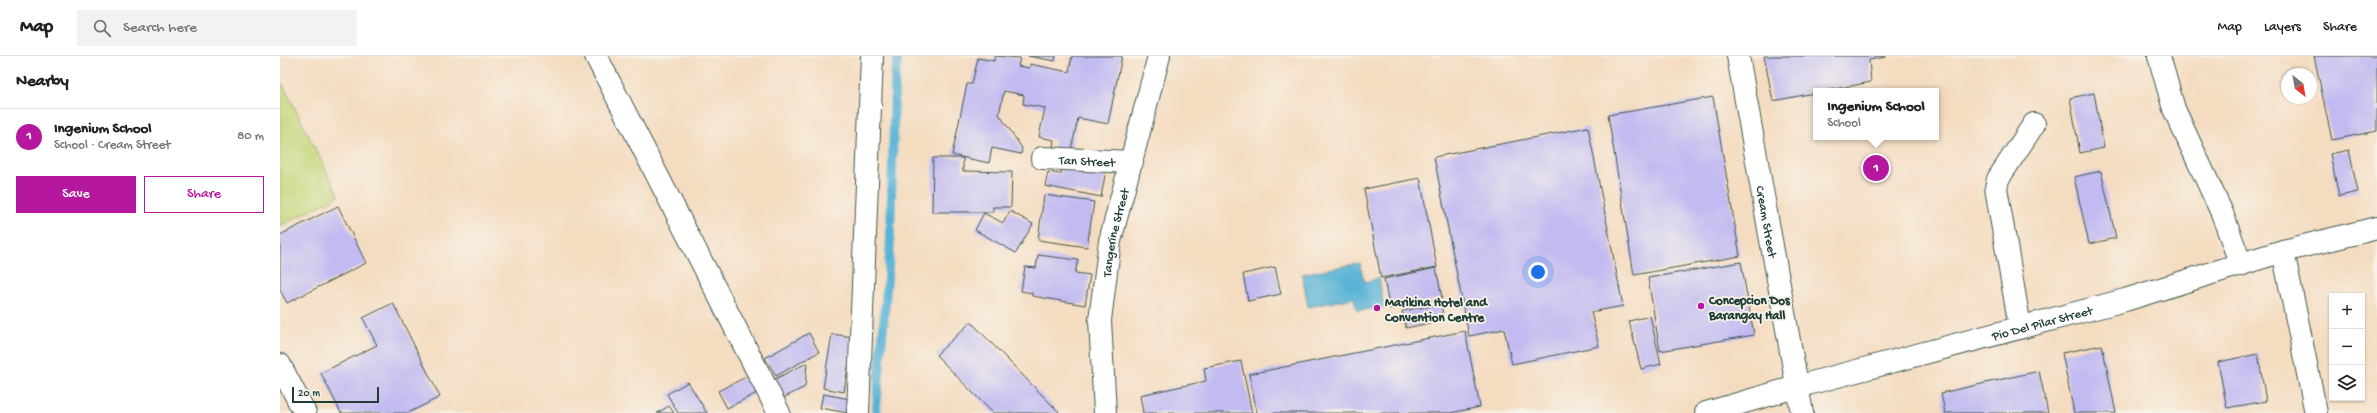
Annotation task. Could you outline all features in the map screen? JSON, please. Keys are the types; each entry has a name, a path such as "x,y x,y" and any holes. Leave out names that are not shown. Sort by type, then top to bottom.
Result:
{"street":[{"path":"596,56 779,413"},
{"path":"858,413 872,56"},
{"name":"Tangerine Street","path":"1105,413 1100,320 1110,241 1159,56"},
{"name":"Cream Street","path":"1738,56 1796,387 1802,413"},
{"path":"2159,56 2174,109 2222,213 2241,265"},
{"path":"2020,328 1996,188 1998,179 2034,124"},
{"name":"Tan Street","path":"1042,158 1132,162"},
{"name":"Pio Del Pilar Street","path":"1706,413 1796,387 2172,286 2283,252 2377,228"},
{"path":"2283,252 2316,413"},
{"path":"280,365 305,413"}],"green space":[{"path":"282,83 339,196 280,226 280,84"}],"water":[{"path":"1360,263 1364,282 1379,278 1384,307 1357,311 1354,298 1308,307 1302,274"}],"building":[{"path":"995,56 1020,58 1018,66 1030,68 1030,64 1069,72 1072,56 1122,56 1108,124 1078,118 1071,151 1053,147 1054,140 1039,137 1045,108 1023,104 1024,95 1004,91 999,114 1022,148 1021,154 992,148 989,163 952,155 967,84 972,84 978,58 994,61"},
{"path":"1028,56 1056,56 1055,61"},
{"path":"1764,56 1886,56 1869,60 1871,82 1840,88 1813,88 1813,93 1773,101"},
{"path":"2314,56 2377,56 2377,131 2332,140"},
{"path":"2094,93 2104,148 2080,153 2070,98"},
{"path":"1713,97 1740,256 1634,275 1608,115"},
{"path":"1588,127 1623,306 1591,312 1599,346 1512,364 1504,329 1469,336 1434,157"},
{"path":"2349,150 2358,192 2339,196 2330,154"},
{"path":"933,158 963,158 963,171 1012,172 1011,207 993,207 993,212 932,212"},
{"path":"1063,162 1106,170 1101,197 1045,186 1048,172 1061,174"},
{"path":"2101,171 2116,238 2089,244 2074,177"},
{"path":"1420,178 1437,267 1381,278 1364,189"},
{"path":"1044,195 1094,202 1087,247 1038,240"},
{"path":"338,206 366,263 287,303 280,290 280,235"},
{"path":"1010,211 1033,224 1016,253 975,230 984,213 1003,223"},
{"path":"1038,255 1078,260 1075,273 1090,275 1085,305 1032,296 1032,293 1021,291 1025,267 1036,268"},
{"name":"Concepcion Dos Barangay Hall","path":"1741,262 1754,335 1660,351 1648,278"},
{"path":"1275,267 1281,294 1248,301 1243,274"},
{"path":"1436,268 1442,298 1390,309 1384,279"},
{"path":"393,303 440,397 408,413 341,413 321,373 377,345 363,318"},
{"path":"1441,304 1444,320 1406,328 1402,311"},
{"path":"1650,316 1661,364 1641,369 1629,321"},
{"path":"971,322 1060,413 993,413 979,399 936,355"},
{"path":"1465,331 1480,407 1450,413 1257,413 1249,374"},
{"path":"809,333 819,352 776,376 765,358"},
{"path":"832,334 853,337 844,392 823,388"},
{"path":"2102,345 2116,413 2074,413 2062,353"},
{"path":"2258,354 2266,401 2227,408 2218,362"},
{"path":"1241,361 1252,413 1143,413 1140,395 1206,381 1204,368"},
{"path":"807,363 805,387 781,399 769,382"},
{"path":"2039,371 2048,413 1945,413 1941,393"},
{"path":"748,376 757,393 727,408 718,391"},
{"path":"688,382 707,413 678,413 667,394"},
{"path":"823,394 850,399 848,413 820,408"},
{"path":"669,406 674,413 657,413"}],"waterway":[{"path":"876,413 890,249 895,75 898,56"}],"place":[{"name":"Ingenium School","path":"1876,168"},
{"name":"Concepcion Dos Barangay Hall","path":"1701,306"},
{"name":"Marikina Hotel and Convention Centre","path":"1377,308"}]}
